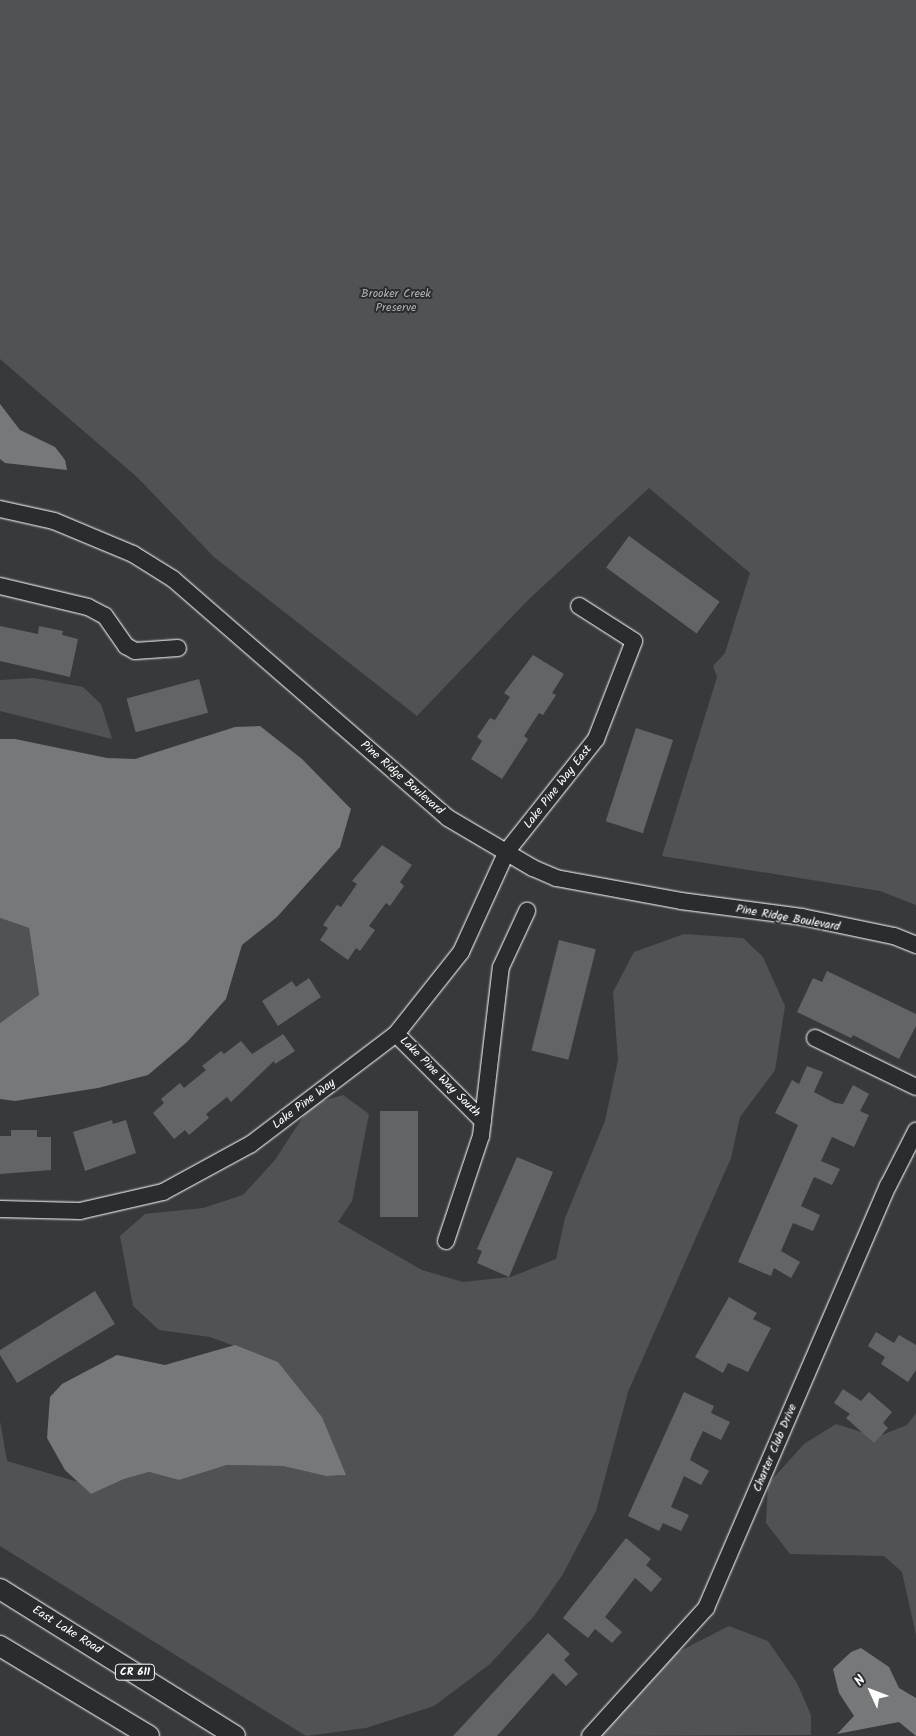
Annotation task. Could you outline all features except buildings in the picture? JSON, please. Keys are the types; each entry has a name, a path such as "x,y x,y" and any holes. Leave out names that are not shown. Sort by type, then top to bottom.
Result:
{"main road":[{"name":"East Lake Road","path":"0,1589 235,1736"},
{"path":"0,1646 149,1736"}],"street":[{"name":"Pine Ridge Boulevard","path":"0,509 54,521 133,554 173,579 441,812 533,868 556,878 682,901 802,917 894,936 916,945"},
{"path":"0,586 88,607 105,616 126,646 135,651 178,648"},
{"name":"Lake Pine Way East","path":"507,852 596,739 634,641 579,606"},
{"name":"Lake Pine Way","path":"0,1209 80,1211 163,1192 251,1144 396,1034 461,952 507,852"},
{"path":"446,1241 482,1136 500,967 527,912"},
{"name":"Lake Pine Way South","path":"396,1034 483,1120"},
{"path":"816,1038 916,1087"},
{"name":"Charter Club Drive","path":"590,1736 706,1608 888,1186 916,1131"}],"green space":[{"name":"Brooker Creek Preserve","path":"0,0 916,0 916,905 880,891 662,856 717,677 713,666 725,653 750,573 649,488 528,600 417,716 214,557 137,477 0,359"},
{"path":"34,678 83,687 101,704 112,739 0,711 0,680"},
{"path":"0,918 29,928 39,996 0,1023"},
{"path":"684,934 743,938 763,957 785,1006 775,1070 740,1117 731,1158 628,1392 596,1511 563,1574 534,1616 490,1664 434,1706 366,1728 306,1736 0,1546 0,1421 7,1461 78,1482 91,1494 124,1479 149,1472 179,1480 227,1465 283,1466 326,1476 345,1475 322,1417 278,1362 210,1337 159,1330 133,1306 120,1236 145,1214 203,1208 243,1195 275,1160 306,1112 319,1102 343,1095 369,1114 352,1201 338,1222 422,1270 463,1282 511,1277 556,1259 565,1218 605,1121 618,1060 613,992 634,952"},
{"path":"916,1413 916,1635 902,1572 884,1556 790,1554 766,1523 768,1484 804,1444 836,1424 877,1437 907,1425"},
{"path":"729,1626 768,1641 797,1683 811,1715 811,1735 601,1736 676,1653"}],"shaded area":[{"path":"0,404 20,430 55,447 65,460 67,470 5,463 0,459"},
{"path":"260,726 302,759 351,809 340,847 277,917 242,945 226,999 187,1042 148,1075 98,1088 15,1101 0,1099 0,1023 39,995 29,928 0,918 0,739 15,739 107,758 135,759 235,727"},
{"path":"235,1345 278,1362 322,1417 346,1475 326,1476 283,1466 227,1465 179,1480 149,1472 124,1479 91,1494 65,1470 47,1438 50,1397 62,1384 117,1355 165,1365"},
{"path":"861,1648 889,1667 899,1688 916,1698 916,1736 899,1722 837,1734 854,1716 839,1693 833,1669 851,1652"}]}
